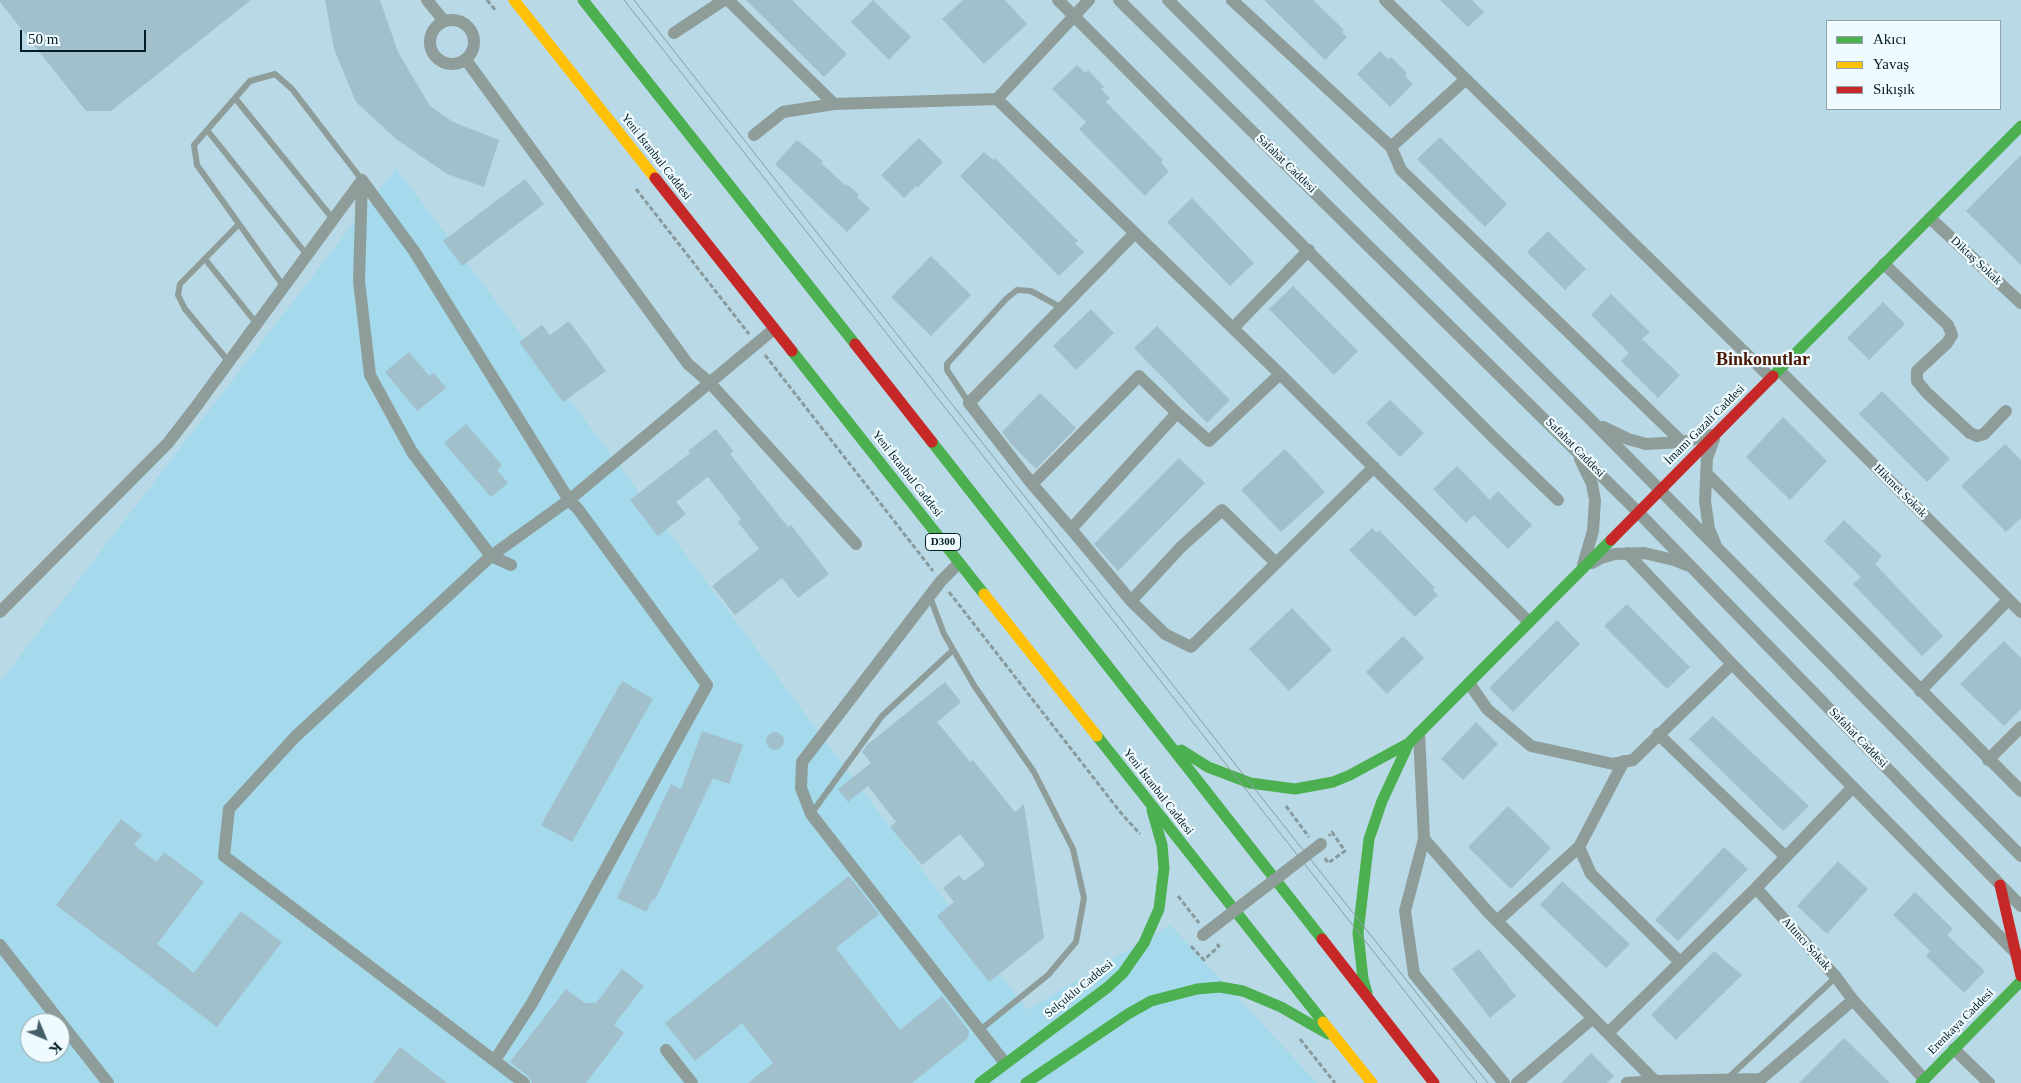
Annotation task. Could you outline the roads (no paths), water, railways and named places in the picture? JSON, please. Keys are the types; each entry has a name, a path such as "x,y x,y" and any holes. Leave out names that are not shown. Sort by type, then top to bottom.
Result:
{"main road":[{"name":"Yeni İstanbul Caddesi","path":"514,0 1336,1040 1372,1083"},
{"path":"583,0 1166,739 1434,1083"},
{"name":"İmamı Gazali Caddesi","path":"1409,743 2021,126"},
{"path":"1166,739 1208,767 1226,775 1250,783 1295,789 1333,782 1350,775 1409,743"},
{"path":"1371,1004 1363,979 1358,933 1364,873 1375,819 1409,743"},
{"name":"Selçuklu Caddesi","path":"980,1083 1013,1073 1108,987 1129,965 1144,943 1159,909 1164,868 1158,829 1150,804"},
{"path":"2000,885 2021,976"},
{"name":"Erenkaya Caddesi","path":"1922,1081 2021,981"},
{"path":"1026,1083 1128,1014 1151,1001 1197,989 1220,987 1249,993 1301,1017 1336,1040"}],"street":[{"path":"427,0 444,21"},
{"path":"674,34 724,0"},
{"path":"728,0 834,104"},
{"path":"1058,0 1309,250 1494,439 1558,500"},
{"path":"754,136 783,112 834,104 997,99 1089,0"},
{"name":"Safahat Caddesi","path":"1119,0 1570,443 2021,906"},
{"path":"1168,0 1589,418 2021,856"},
{"path":"1232,0 1391,147 1401,170 1682,442"},
{"name":"Hikmet Sokak","path":"1385,0 2016,605"},
{"path":"456,20 468,26 474,37 473,50 466,60 454,65 441,62 432,54 429,41 433,29 444,21 456,20"},
{"path":"466,60 688,364 710,383 856,544"},
{"path":"1391,147 1466,79"},
{"path":"997,99 1280,374 1530,622"},
{"path":"0,612 162,449 229,362 362,180"},
{"path":"362,180 414,251 569,500 578,509 707,684 532,1003 495,1060"},
{"path":"362,180 359,281 370,375 412,452 491,556 511,565"},
{"name":"Diktaş Sokak","path":"1930,218 2021,304"},
{"path":"1134,234 969,403 1032,484 1071,530 1132,601 1165,634 1191,646 1374,467"},
{"path":"1233,328 1309,250"},
{"path":"1884,264 1948,326 1952,335 1947,343 1917,372 1917,381 1926,392 1970,433 1977,436 1984,434 2006,412"},
{"path":"524,1083 224,856 229,808 295,737 491,556 569,500 774,329"},
{"path":"1032,484 1140,376 1177,413 1209,441 1280,374"},
{"path":"1071,530 1177,413"},
{"path":"1589,418 1614,433 1646,444 1682,442 1716,434"},
{"path":"1716,434 1707,458 1706,472 1707,516 1709,530 1717,549"},
{"path":"1570,443 1586,469 1592,484 1595,500 1593,531 1582,569"},
{"path":"1706,472 1988,760 2021,791"},
{"path":"1132,601 1181,547 1222,510 1276,563"},
{"path":"1582,569 1601,558 1627,553 1658,556 1674,560 1694,569"},
{"path":"1627,553 1732,664 2016,953"},
{"path":"959,562 929,596 802,762 801,788 811,814 1013,1073"},
{"path":"1920,691 2016,605"},
{"path":"1469,683 1487,709 1531,746 1613,764 1633,760 1732,664"},
{"path":"1988,760 2021,728"},
{"path":"1419,733 1424,838 1405,911 1414,974 1504,1083"},
{"path":"1658,734 1786,857"},
{"path":"1498,921 1580,846 1624,761"},
{"path":"1608,1033 1756,888 1853,787"},
{"path":"1424,838 1498,921 1655,1081"},
{"path":"1205,934 1319,846"},
{"path":"1580,846 1591,874 1680,962"},
{"name":"Altıncı Sokak","path":"1756,888 1836,978 1922,1081"},
{"path":"0,945 108,1083"},
{"path":"1627,1083 1655,1081 1763,1081 1853,1000"},
{"path":"1517,1083 1593,1018"},
{"path":"1954,1049 1989,1083"},
{"path":"666,1050 692,1083"}],"lane":[{"path":"284,287 198,165 194,145 250,81 275,74 292,88 362,180"},
{"path":"235,98 333,219"},
{"path":"208,130 307,255"},
{"path":"229,362 184,309 178,296 180,284 239,224"},
{"path":"205,259 256,324"},
{"path":"969,403 947,370 947,364 1006,299 1017,290 1031,291 1062,308"},
{"path":"929,596 944,634 975,687 1034,772 1073,848 1084,898 1076,942 1048,975 980,1030"},
{"path":"811,814 882,716 953,650"},
{"path":"1726,1080 1836,978"}],"tram line":[{"path":"624,0 1477,1083"},
{"path":"634,0 1488,1083"}],"district":[{"name":"Binkonutlar","path":"1763,360"}]}
